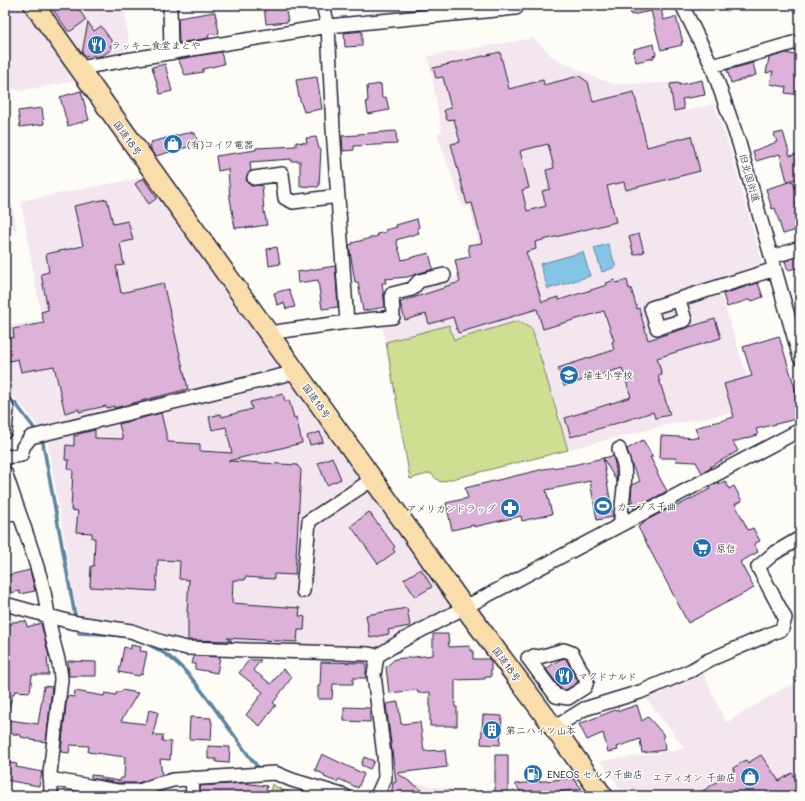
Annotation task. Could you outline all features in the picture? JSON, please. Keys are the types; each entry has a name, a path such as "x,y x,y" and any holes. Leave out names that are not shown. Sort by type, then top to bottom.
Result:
{"highway":[{"name":"国道18号","path":"34,5 465,608 603,796"}],"street":[{"path":"170,5 171,53"},
{"path":"323,5 328,26 333,129 347,322"},
{"name":"旧北国街道","path":"682,5 712,66 740,143 800,358"},
{"path":"79,68 328,26 456,9 516,8"},
{"path":"712,66 800,41"},
{"path":"254,178 282,174 285,198 293,202 338,196"},
{"path":"679,300 773,263 800,248"},
{"path":"268,333 393,316 392,294 412,289 419,281 444,275"},
{"path":"5,457 21,455 23,447 31,437 296,372"},
{"path":"5,404 7,409 5,431"},
{"path":"5,604 76,623 131,631 162,642 187,648 369,654 377,656 403,640 800,430"},
{"path":"619,449 624,465 621,525"},
{"path":"5,472 44,590 47,616 55,653 61,670 50,773 50,796"},
{"path":"303,591 309,521 373,479"},
{"path":"5,515 18,512"},
{"path":"554,728 584,709 640,692 694,669 709,660 782,630 785,618 758,567 773,554 800,538"},
{"path":"377,656 374,675 384,755 385,778 377,796"},
{"path":"50,779 117,791 139,791 173,780 275,773 292,780 345,796"},
{"path":"192,778 194,787 193,796"}],"shaded area":[{"path":"5,5 21,5 75,81 20,91 5,86"},
{"path":"45,5 124,5 130,55 86,63"},
{"path":"533,38 553,57 598,79 615,84 672,83 680,81 686,111 714,104 729,146 766,276 720,291 757,408 662,426 440,482 430,473 410,479 382,323 390,321 401,322 397,300 424,285 485,269 470,206 463,207 437,134 442,132 428,56"},
{"path":"5,149 11,201 17,230 5,231"},
{"path":"145,177 450,606 373,648 189,644 78,618 47,438 19,402 5,391 5,326 42,321 21,201"},
{"path":"703,673 726,723 784,688 800,682 800,796 621,796 616,782 600,761 679,750 684,747 645,697"},
{"path":"391,779 492,796 384,796"}],"green space":[{"path":"518,321 532,329 568,450 440,482 430,473 410,479 386,342 449,325 454,340"},
{"path":"272,784 282,790 304,796 269,796"}],"water":[{"path":"608,244 616,267 602,272 594,248"},
{"path":"583,252 590,276 548,289 540,264"}],"building":[{"path":"50,5 76,5 86,20 71,31 68,31"},
{"path":"264,5 285,5 288,22 266,24"},
{"path":"630,5 661,5 663,20 676,17 683,42 681,42 682,45 661,50 651,11 631,15"},
{"path":"215,12 219,33 208,35 209,38 179,43 178,18"},
{"path":"88,22 94,31 101,26 113,43 110,46 112,49 103,55 95,57 94,55 89,58 86,55 84,56 82,53"},
{"path":"362,31 362,46 345,47 344,33"},
{"path":"654,44 656,55 653,56 654,58 636,62 633,51 635,51 634,49"},
{"path":"221,52 224,64 203,69 203,72 185,75 178,59"},
{"path":"500,52 509,89 543,80 544,85 579,76 588,82 593,102 634,92 647,147 691,136 700,171 626,190 624,182 607,186 616,222 535,242 536,249 526,252 542,302 558,297 559,300 607,285 606,283 615,280 616,283 627,280 637,309 639,308 648,340 715,319 721,338 657,358 662,375 658,376 670,415 655,418 653,412 571,437 565,418 631,397 622,368 564,386 558,368 614,350 612,342 614,341 604,311 543,329 537,309 458,333 453,317 429,324 426,314 405,320 400,302 460,282 455,260 470,257 468,245 482,243 472,203 467,204 451,144 460,142 454,119 447,120 444,110 451,108 443,77 436,78 433,68","holes":["548,144 554,168 546,170 550,189 542,191 546,206 527,211 522,190 529,188 520,151"]},
{"path":"786,53 800,56 800,95 785,93 786,87 770,84 773,71 766,73 769,58"},
{"path":"753,63 756,75 731,83 727,70"},
{"path":"165,64 172,91 160,94 152,67"},
{"path":"317,77 322,109 304,112 299,97 296,80"},
{"path":"702,80 705,95 682,99 684,109 674,111 670,84 679,83 679,85"},
{"path":"381,84 382,98 386,97 389,110 368,114 366,101 368,101 367,86"},
{"path":"81,91 89,120 68,126 60,97"},
{"path":"42,108 44,124 20,127 18,111"},
{"path":"396,131 397,144 354,146 354,150 343,151 342,136"},
{"name":"(有)コイワ電器","path":"191,132 195,133 198,144 156,156 152,152 150,145 152,144 151,142"},
{"path":"783,132 790,156 800,153 800,178 787,181 780,154 756,161 753,151 777,142 774,134"},
{"path":"316,137 319,149 321,149 319,186 300,186 300,161 291,161 291,159 250,162 251,171 247,175 246,180 251,186 262,185 264,211 267,225 235,228 230,198 228,169 218,171 216,156 256,150 256,148 296,146 296,142 307,143 306,138"},
{"path":"143,178 157,198 149,204 135,184"},
{"path":"793,181 799,201 795,202 800,219 800,229 783,234 775,208 772,209 766,189"},
{"path":"107,199 113,224 128,221 133,240 120,243 124,265 116,266 121,293 163,283 188,389 114,408 114,406 107,408 106,406 79,412 79,409 65,413 54,366 21,372 18,359 5,362 5,339 14,337 13,329 44,323 41,312 48,310 41,274 49,272 46,254 83,246 74,206"},
{"path":"417,219 419,227 417,228 419,233 396,240 402,260 429,253 433,269 407,277 385,279 386,283 382,283 385,307 363,311 358,282 355,282 349,245 378,236 377,234 386,232 385,230 397,227 396,225"},
{"path":"639,234 644,252 634,255 629,237"},
{"path":"277,247 280,264 269,266 267,249"},
{"path":"800,256 800,267 788,270 785,261"},
{"path":"335,266 338,307 322,309 318,280 298,283 297,272"},
{"path":"758,283 763,297 752,301 751,299 727,307 723,294"},
{"path":"289,289 295,307 286,309 284,303 277,305 274,293"},
{"path":"779,336 797,395 795,395 800,418 756,429 758,435 733,442 738,451 702,473 696,462 676,461 677,458 660,458 661,436 699,438 695,428 734,417 724,384 752,376 743,347"},
{"path":"283,394 285,402 289,400 294,418 296,417 302,443 228,461 297,465 301,470 295,575 274,574 274,579 245,577 245,580 233,580 232,603 300,608 299,616 305,617 304,630 298,630 297,642 227,638 232,641 188,640 187,612 189,580 179,579 180,561 158,560 156,591 90,587 91,566 94,566 95,538 92,538 92,533 76,532 78,511 71,510 73,470 68,469 69,460 65,460 66,445 74,446 74,435 77,436 78,434 95,430 95,438 123,439 119,424 161,413 168,442 200,444 200,451 232,453 226,427 212,430 209,417 221,414 222,417 252,409 250,402"},
{"path":"320,432 323,442 310,445 307,436"},
{"path":"643,440 653,457 650,457 667,491 634,509 630,502 633,501 631,498 632,485 640,481 632,466 627,449"},
{"path":"613,456 615,464 617,482 603,458"},
{"path":"332,457 341,479 327,485 318,463"},
{"path":"603,458 613,517 597,520 590,481 546,490 552,514 522,521 521,516 474,527 474,525 452,530 446,503 468,498 465,488 544,469 573,465"},
{"name":"原信","path":"725,481 729,489 734,486 742,501 735,504 748,530 753,528 760,541 754,544 758,552 740,562 754,588 688,623 638,527 643,524 643,522 710,489 709,487 718,482 719,484"},
{"path":"369,512 395,547 393,549 395,552 378,564 351,526"},
{"path":"421,569 432,587 415,597 404,579"},
{"path":"30,570 35,591 20,594 19,591 11,593 10,587 5,589 5,576"},
{"path":"407,608 410,626 388,630 389,634 370,638 366,615"},
{"path":"26,621 27,627 41,623 49,657 47,658 49,675 32,675 30,692 15,691 8,711 5,710 5,624"},
{"path":"433,634 448,634 449,647 470,646 470,650 473,650 473,659 489,659 491,661 491,677 485,677 485,679 455,680 457,726 430,726 430,692 418,693 417,690 389,693 386,667 395,659 433,655"},
{"path":"131,645 141,647 140,651 147,652 142,675 140,674 139,676 119,672 124,647 131,649"},
{"path":"194,656 220,657 217,673 195,669 195,664 192,664"},
{"name":"マクドナルド","path":"564,658 566,659 578,682 566,690 561,689 546,669"},
{"path":"249,660 261,660 253,670 271,684 283,669 292,677 273,703 276,705 260,726 246,715 263,692 239,673"},
{"path":"68,661 96,662 96,676 69,676"},
{"path":"321,662 366,663 366,678 353,678 353,684 333,684 332,699 318,699"},
{"path":"44,686 52,687 46,742 31,740 21,737 21,735 7,733 9,720 38,724"},
{"path":"122,690 138,693 121,721 146,724 149,710 158,712 153,735 163,735 162,741 171,742 170,760 160,759 162,775 138,783 118,783 91,778 91,775 101,776 101,778 120,781 121,778 124,778 125,757 88,752 89,746 70,745 69,753 61,752 67,696 74,697 75,691 104,696 105,693 116,695 117,692 121,692"},
{"path":"398,702 401,724 420,722 424,751 445,750 447,767 397,773 431,796 391,796 393,783 396,782 386,704"},
{"path":"637,705 642,721 648,717 663,734 665,750 642,753 640,739 617,747 618,750 608,752 603,733 587,740 579,724 618,709 619,711"},
{"path":"344,707 370,708 370,722 344,721"},
{"name":"第二ハイツ山本","path":"483,715 502,716 500,745 481,744"},
{"path":"190,717 211,718 211,740 189,739"},
{"path":"208,746 230,747 229,763 216,762 216,759 208,759"},
{"path":"322,754 364,774 358,788 339,779 337,782 324,777 325,775 315,770"},
{"path":"495,755 508,755 508,794 495,794"},
{"name":"エディオン 千曲店","path":"761,755 779,781 792,773 800,786 800,796 695,796 734,771 733,768 746,760 748,763"},
{"path":"364,757 374,761 370,769 361,765"},
{"path":"5,762 17,764 16,767 42,772 39,786 5,780"},
{"path":"573,778 582,789 524,796 515,784"},
{"path":"243,783 267,786 265,796 217,794 217,796 201,796 200,786"}],"waterway":[{"path":"5,396 16,404 37,432"},
{"path":"42,438 76,621"},
{"path":"77,626 79,633 113,635 131,638 149,645 165,654 191,677 262,771"},
{"path":"312,793 322,796"}],"place":[{"name":"ラッキー食堂まとや","path":"97,45"},
{"name":"(有)コイワ電器","path":"173,144"},
{"name":"埴生小学校","path":"569,375"},
{"name":"カーブス千曲","path":"603,506"},
{"name":"アメリカンドラッグ","path":"510,508"},
{"name":"原信","path":"702,548"},
{"name":"マクドナルド","path":"564,676"},
{"name":"第二ハイツ山本","path":"492,730"},
{"name":"ENEOS セルフ千曲店","path":"533,774"},
{"name":"エディオン 千曲店","path":"750,777"}]}
